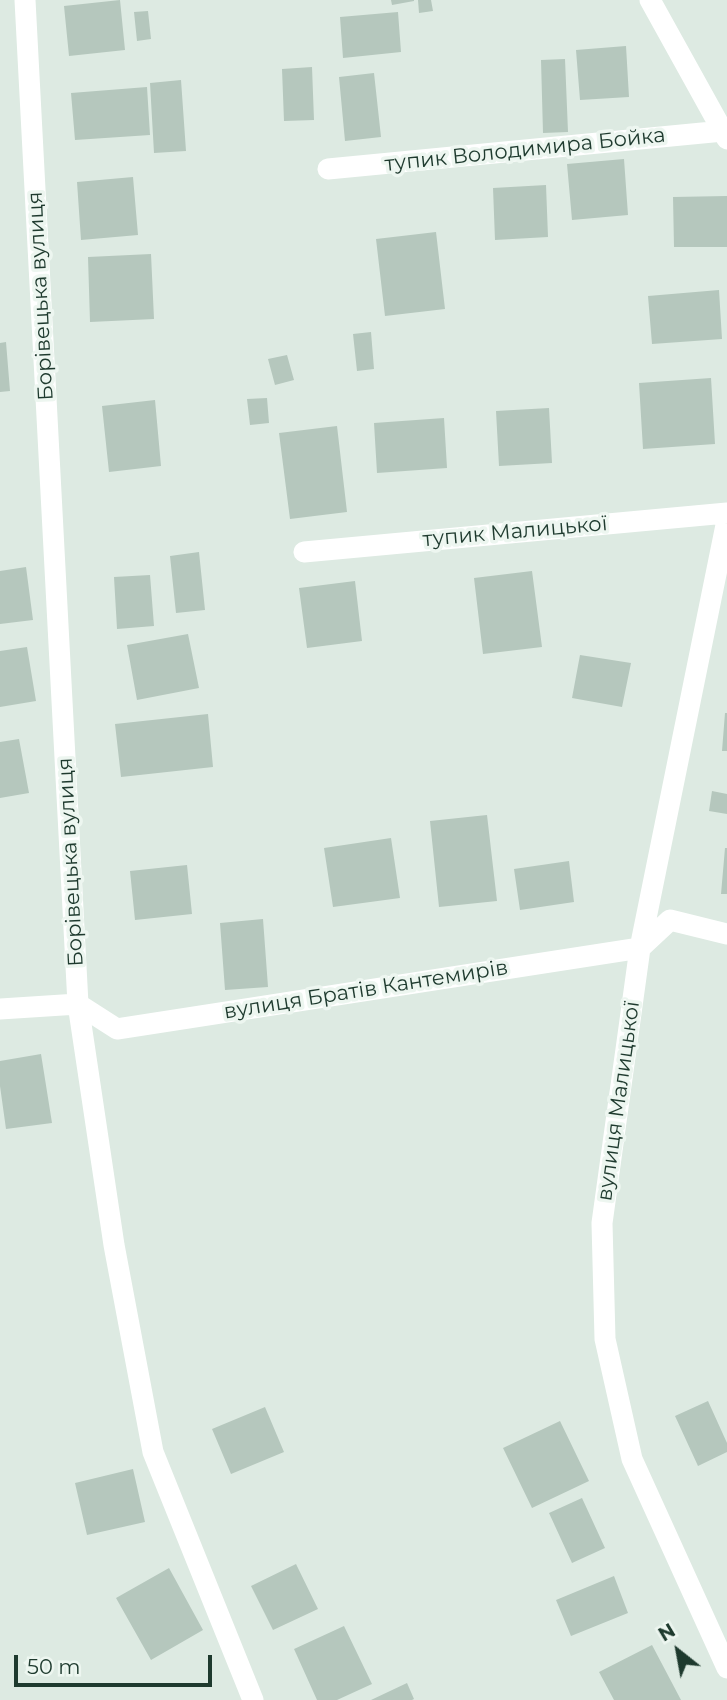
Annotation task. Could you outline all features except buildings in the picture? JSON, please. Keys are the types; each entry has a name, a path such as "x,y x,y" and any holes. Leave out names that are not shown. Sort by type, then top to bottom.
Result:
{"street":[{"name":"Борівецька вулиця","path":"25,0 78,1004 114,1244 153,1452 253,1700"},
{"path":"650,0 725,135"},
{"name":"тупик Володимира Бойка","path":"328,169 725,135"},
{"name":"тупик Малицької","path":"304,552 727,513"},
{"name":"вулиця Малицької","path":"727,520 640,948 602,1223 605,1339 632,1459 727,1668"},
{"path":"640,948 670,920 727,934"},
{"name":"вулиця Братів Кантемирів","path":"78,1004 117,1030 640,948"},
{"path":"0,1009 78,1004"}]}
